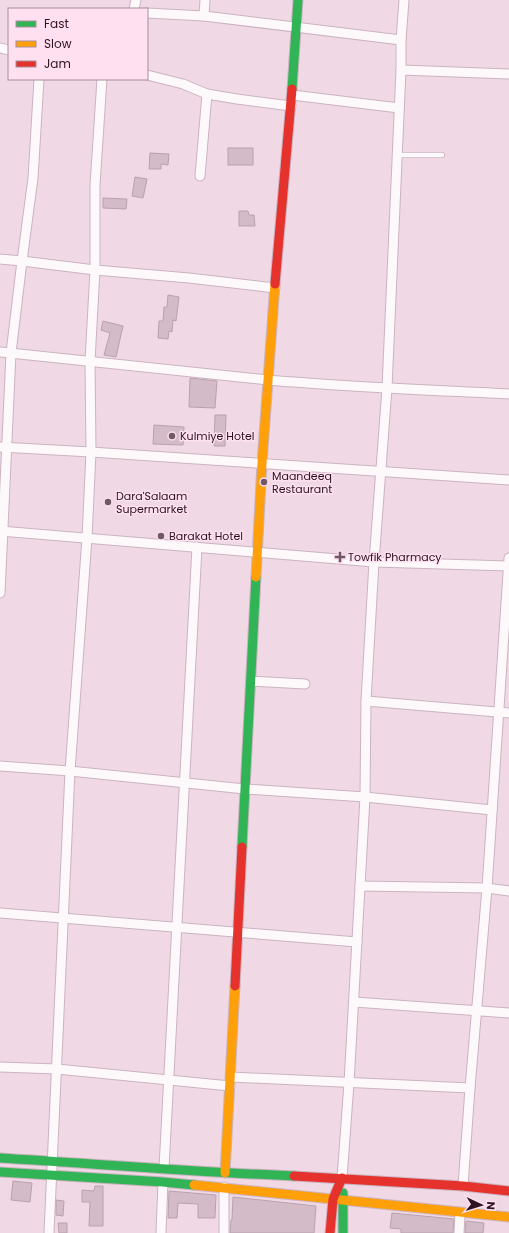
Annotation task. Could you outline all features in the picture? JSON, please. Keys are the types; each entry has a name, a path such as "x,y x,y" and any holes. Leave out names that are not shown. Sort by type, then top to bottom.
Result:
{"street":[{"path":"204,16 206,0"},
{"path":"225,1173 239,933 262,463 275,288 292,94 298,0"},
{"path":"342,1233 344,1200 342,1178 350,1083 365,797 366,701 374,562 387,388 401,70 401,40 404,0"},
{"path":"148,13 204,16 401,40"},
{"path":"401,70 509,74"},
{"path":"148,75 183,84 207,94 291,106"},
{"path":"0,594 4,448 11,353 34,178 39,80"},
{"path":"49,1233 58,1068 70,771 87,538 91,452 90,361 95,270 95,185 102,80"},
{"path":"200,176 207,94"},
{"path":"292,94 399,108"},
{"path":"0,260 189,278 275,288"},
{"path":"0,352 269,380 509,394"},
{"path":"4,448 91,452 509,480"},
{"path":"1,531 374,562 509,563 487,888 463,1186"},
{"path":"164,1168 197,547"},
{"path":"251,681 305,684"},
{"path":"366,701 509,713"},
{"path":"0,766 70,771 245,789 365,797 492,810"},
{"path":"360,886 487,888 509,891"},
{"path":"0,913 357,942"},
{"path":"354,1002 509,1013"},
{"path":"0,1067 58,1068 168,1079 350,1083 470,1088"},
{"path":"0,1158 225,1173 342,1178 463,1186 509,1191"},
{"path":"0,1172 163,1182 509,1217"},
{"path":"330,1233 332,1199 342,1178"},
{"path":"161,1233 163,1182"},
{"path":"224,1188 224,1233"},
{"path":"459,1233 460,1213"}],"lane":[{"path":"397,155 442,155"}],"building":[{"path":"228,148 253,148 253,165 228,165"},
{"path":"150,153 169,154 168,165 161,164 161,169 149,169"},
{"path":"135,177 147,179 143,198 132,196"},
{"path":"103,198 127,199 126,209 103,208"},
{"path":"239,211 248,211 249,215 254,215 255,226 239,226"},
{"path":"168,295 179,297 176,321 173,320 172,332 169,331 168,339 158,338 159,321 163,321 164,307 167,307"},
{"path":"103,321 123,326 116,357 104,355 110,333 101,330"},
{"path":"190,378 217,381 215,408 189,407"},
{"path":"215,415 226,415 225,446 214,446"},
{"path":"154,425 184,427 183,445 153,444"},
{"path":"13,1181 32,1183 30,1202 11,1200"},
{"path":"95,1186 103,1186 103,1226 89,1226 90,1202 82,1202 82,1190 94,1191"},
{"path":"169,1191 216,1195 215,1218 198,1218 198,1204 178,1203 177,1218 168,1218"},
{"path":"233,1197 316,1206 314,1233 230,1233"},
{"path":"56,1200 64,1201 63,1216 56,1215"},
{"path":"392,1213 454,1219 453,1233 401,1233 401,1229 390,1228"},
{"path":"466,1221 484,1223 483,1233 465,1233"},
{"path":"58,1223 67,1223 67,1233 59,1233"}],"traffic: fast":[{"path":"292,89 298,0"},
{"path":"242,847 256,577"},
{"path":"0,1158 294,1176"},
{"path":"0,1172 194,1185"},
{"path":"343,1193 343,1233"}],"traffic: slow":[{"path":"256,577 262,463 275,284"},
{"path":"225,1173 235,986"},
{"path":"194,1185 509,1217"}],"traffic: jam":[{"path":"275,284 292,89"},
{"path":"235,986 242,847"},
{"path":"294,1176 463,1186 509,1191"},
{"path":"330,1233 333,1199 342,1178"}],"place":[{"name":"Kulmiye Hotel","path":"172,436"},
{"name":"Maandeeq Restaurant","path":"264,482"},
{"name":"Dara'Salaam Supermarket","path":"108,502"},
{"name":"Barakat Hotel","path":"161,536"},
{"name":"Towfik Pharmacy","path":"340,557"}]}
